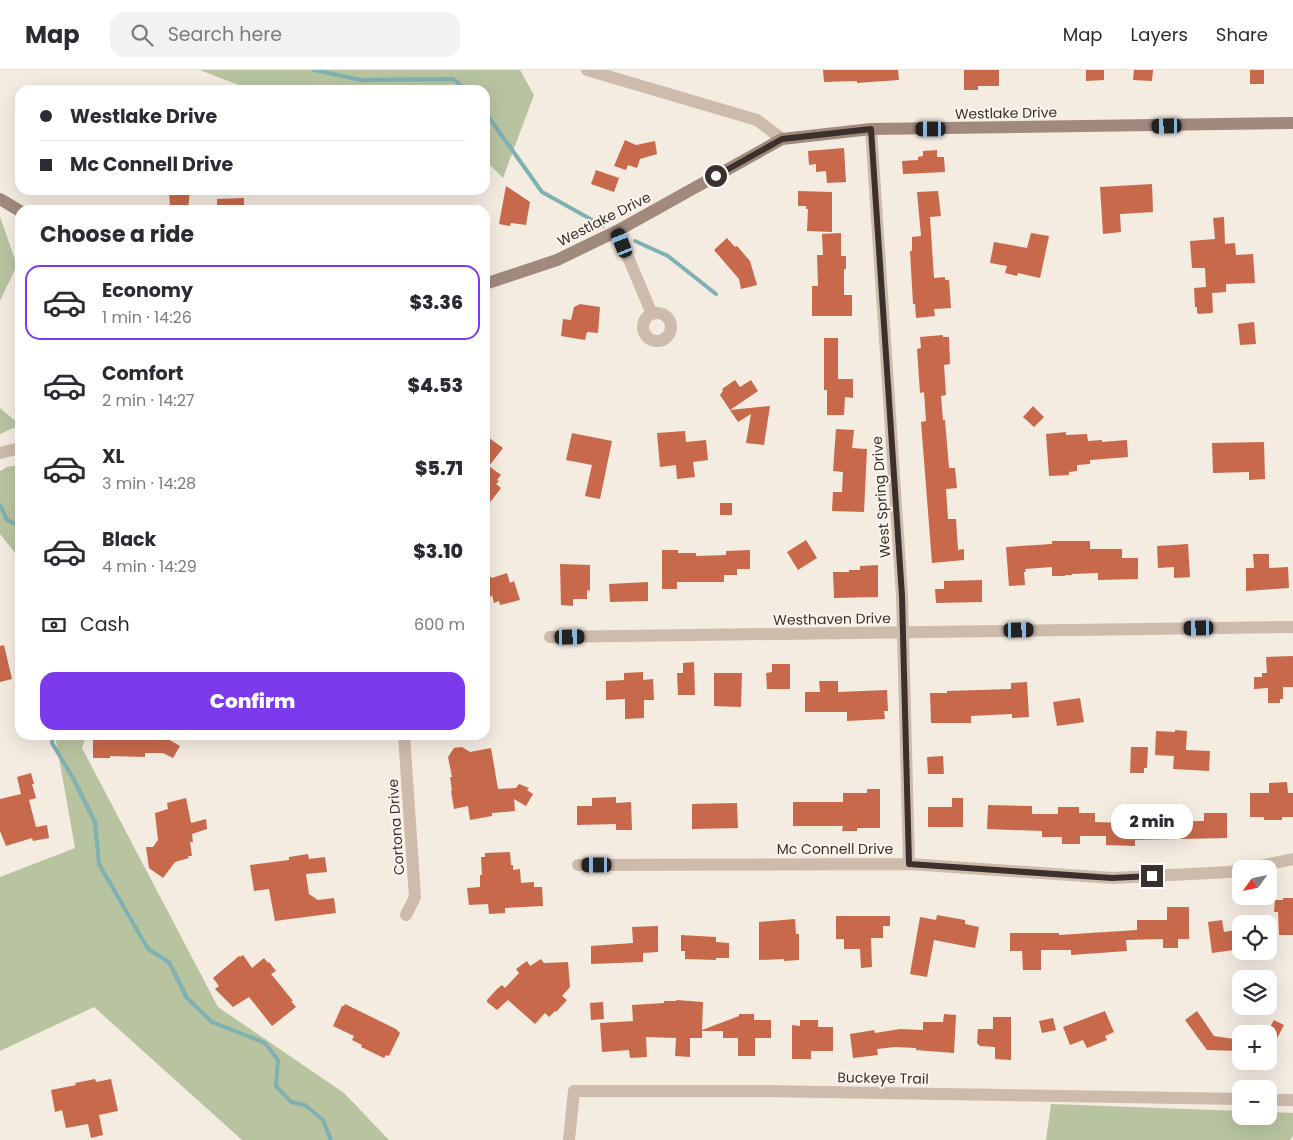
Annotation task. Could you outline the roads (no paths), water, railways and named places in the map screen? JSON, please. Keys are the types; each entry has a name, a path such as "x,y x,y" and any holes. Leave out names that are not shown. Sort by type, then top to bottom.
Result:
{"street":[{"path":"588,70 756,120 782,139"},
{"name":"Westlake Drive","path":"490,282 558,260 617,231 782,139 871,129 1293,123"},
{"name":"West Spring Drive","path":"871,129 904,633 909,864"},
{"path":"0,199 15,208"},
{"path":"617,231 652,314"},
{"path":"0,453 15,449"},
{"name":"Westhaven Drive","path":"550,638 1293,627"},
{"name":"Cortona Drive","path":"404,740 415,896 406,915"},
{"path":"1278,862 1293,859"},
{"name":"Mc Connell Drive","path":"578,865 909,864 1112,878 1232,872"},
{"name":"Buckeye Trail","path":"569,1140 574,1091 758,1091 1232,1099"},
{"path":"1277,1100 1293,1100"}],"waterway":[{"path":"314,70 361,80 453,79 461,85"},
{"path":"490,119 542,192 603,226"},
{"path":"635,241 668,256 716,294"},
{"path":"0,505 7,520 15,524"},
{"path":"52,740 52,743 73,778 95,822 99,864 148,949 169,962 187,998 212,1022 265,1043 278,1060 276,1086 291,1102 305,1105 323,1120 331,1140"}]}
